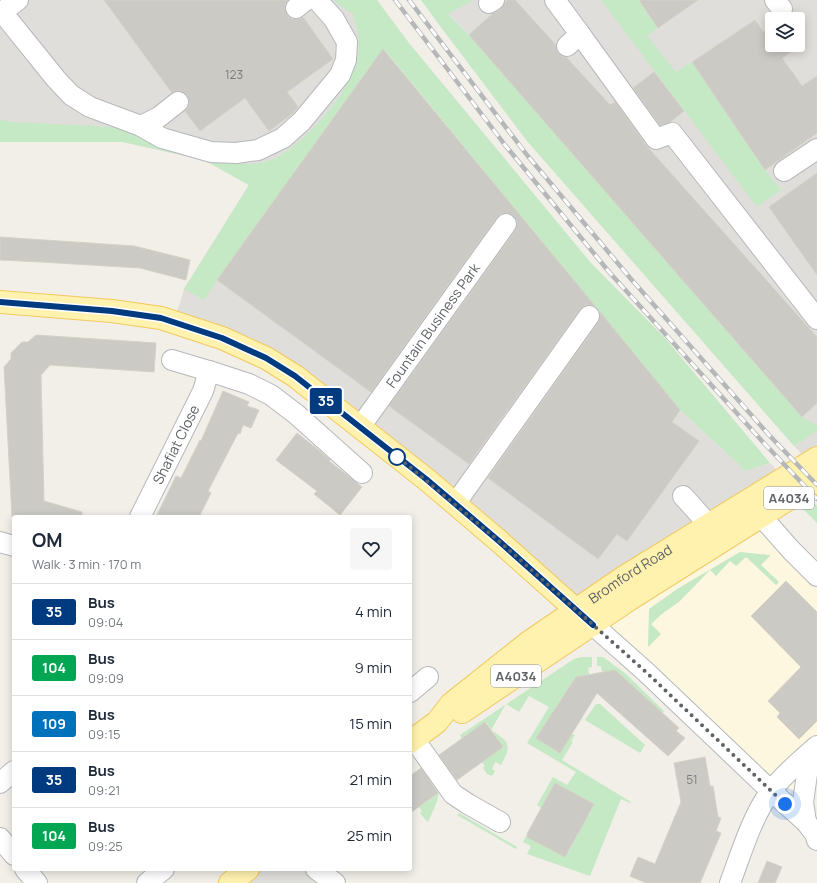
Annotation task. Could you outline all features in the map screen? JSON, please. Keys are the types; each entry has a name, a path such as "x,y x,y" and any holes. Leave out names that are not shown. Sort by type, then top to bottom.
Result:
{"main road":[{"path":"0,302 112,311 161,318 222,338 252,351 295,376 360,427 500,542 593,625"},
{"name":"Bromford Road","path":"412,741 437,722 451,704 529,642 624,577 817,458"},
{"name":"Bromford Road","path":"437,722 458,714 817,481"},
{"path":"706,527 717,531 748,511 761,516"}],"street":[{"path":"7,7 56,79 71,95 90,107 141,126 162,138 211,152 236,153 258,150 283,138 302,121 340,75 346,60 347,42 334,19 317,0"},
{"path":"555,0 573,40 656,139 672,133 817,318"},
{"path":"141,126 159,117 178,102"},
{"path":"784,171 817,149"},
{"name":"Fountain Business Park","path":"360,427 506,224"},
{"path":"455,504 589,316"},
{"path":"172,360 249,384 272,395 296,414 362,473"},
{"name":"Shafiat Close","path":"141,515 203,391 209,371"},
{"path":"683,496 706,527"},
{"path":"761,516 791,550 817,576"},
{"path":"0,542 12,545"},
{"path":"593,625 646,672 814,833"},
{"path":"412,690 428,677"},
{"path":"412,741 453,794 500,822"},
{"path":"730,883 755,819 770,791 794,765 817,747"},
{"path":"814,833 803,802 807,774 817,747"},
{"path":"0,783 12,773"},
{"path":"0,838 12,853"},
{"path":"28,871 37,883"},
{"path":"147,883 162,871"},
{"path":"319,871 335,883"}],"shaded area":[{"path":"0,0 349,0 383,49 680,410 746,471 770,463 791,485 584,617 295,376 174,322 184,289 249,185 204,160 123,142 0,142"},
{"path":"438,0 817,0 817,469 794,446 802,416 469,35 448,14"},
{"path":"748,511 817,576 817,747 785,803 593,625"},
{"path":"245,871 319,871 335,883 230,883"}],"green space":[{"path":"334,0 377,0 409,43 591,263 664,337 770,463 746,471 680,410 384,49 204,300 184,289 249,185 204,160 123,142 0,142 0,120 117,128 215,160 239,164 252,164 274,159 306,136 325,115 342,93 355,69 359,45 353,14"},
{"path":"421,0 473,0 448,14 469,35 802,417 817,426 817,431 794,446 527,141"},
{"path":"601,0 638,0 658,28 647,36 676,72 692,62 765,170 781,190 757,207"},
{"path":"812,501 817,506 817,523 803,509"},
{"path":"740,552 770,555 761,565 779,582 776,585 746,557 736,566 730,561 716,576 710,570 680,601 651,624 661,634 648,647 649,609 677,589"},
{"path":"581,657 592,657 592,667 588,668 589,674 576,677 554,710 558,713 572,734 575,735 571,741 573,742 562,760 631,802 630,803 621,799 590,876 527,854 531,846 523,842 527,834 568,853 594,804 556,784 543,807 541,808 537,805 553,777 567,785 576,772 527,743 549,707 529,696 519,712 506,704 574,659"},
{"path":"597,657 603,657 626,674 664,711 662,713 615,670 602,672 601,666 597,666"},
{"path":"596,704 600,704 645,745 640,753 585,720"},
{"path":"506,705 491,730 486,722 462,739 460,735"},
{"path":"492,731 505,741 508,748 501,765 495,762 492,769 495,771 492,776 487,774 483,768 485,766 482,762 503,747"},
{"path":"439,793 428,822 420,813 422,811 419,807"},
{"path":"459,813 517,847 516,849 457,815"}],"building":[{"path":"104,0 288,0 285,4 287,15 292,19 303,17 333,59 287,92 298,107 292,114 269,131 245,98 200,131 185,111 189,106 187,95 182,91 172,93"},
{"path":"507,0 515,0 556,45 558,53 563,57 566,57 610,105 615,102 643,142 817,337 817,403 802,417 469,35 492,14 500,10"},
{"path":"639,0 698,0 658,28"},
{"path":"755,20 763,32 765,31 765,52 790,52 782,58 802,86 817,76 817,133 765,170 692,62"},
{"path":"383,49 595,306 585,305 580,309 469,464 389,406 515,231 517,220 513,215 507,213 501,214 497,217 371,392 217,280"},
{"path":"654,72 684,111 670,122 660,125 633,88"},
{"path":"817,173 817,275 769,207"},
{"path":"0,237 134,246 190,260 186,280 140,268 0,260"},
{"path":"600,312 680,410 672,422 699,441 627,541 617,534 598,559 488,478 598,323"},
{"path":"36,335 156,343 154,372 50,365 41,375 44,501 82,512 82,515 12,515 12,517 4,367 11,359 11,353 22,342 28,342"},
{"path":"223,391 249,402 247,406 259,410 251,428 243,425 240,434 238,433 208,491 211,493 200,515 157,515 176,476 181,478 200,440 201,441"},
{"path":"297,433 362,487 340,515 314,494 317,491 276,460"},
{"path":"786,581 817,612 817,721 799,739 777,717 780,713 768,701 801,667 751,616"},
{"path":"615,670 679,728 676,731 685,738 668,756 597,693 560,753 536,738 576,677"},
{"path":"485,722 503,747 457,780 439,755"},
{"path":"705,757 710,786 713,786 718,817 721,818 716,831 721,833 700,883 646,883 630,876 638,857 655,864 681,802 674,763"},
{"path":"421,768 438,793 412,812 412,775"},
{"path":"555,783 594,804 565,857 527,837 527,834"},
{"path":"767,861 782,867 775,883 758,883"}],"railway":[{"path":"395,0 505,145 610,273 762,441 817,499"},
{"path":"409,0 527,155 631,279 769,435 817,485"}],"bus line":[{"name":"35","path":"0,302 112,311 161,318 222,338 266,358 295,376 426,479 500,542 593,625"}],"route":[{"path":"397,457 393,453 462,509 646,672 785,804"}]}
